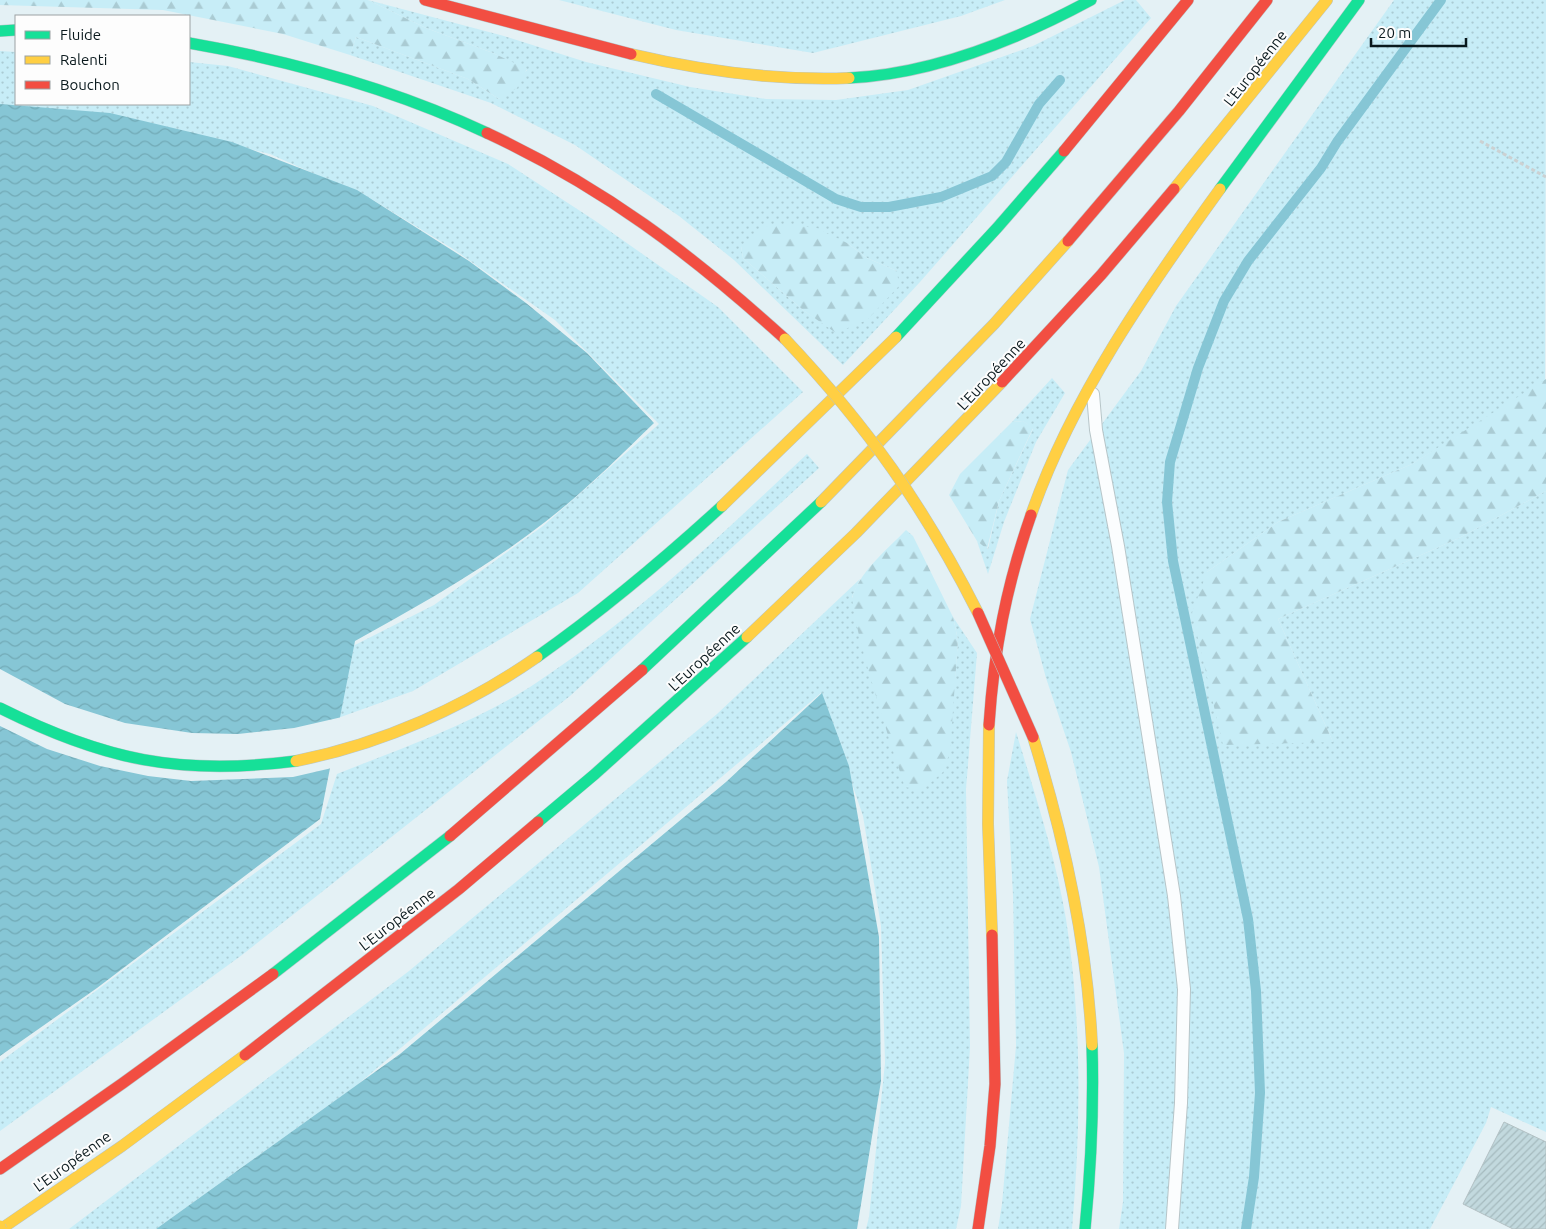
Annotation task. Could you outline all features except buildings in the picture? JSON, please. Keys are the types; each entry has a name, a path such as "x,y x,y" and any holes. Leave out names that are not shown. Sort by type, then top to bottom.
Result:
{"highway":[{"path":"425,0 624,53 679,65 776,78 819,79 902,70 967,54 1021,35 1091,0"},
{"path":"0,708 30,725 69,741 112,754 175,767 257,768 299,761 343,750 424,721 472,696 538,656 594,616 699,526 814,418 924,308 1004,221 1084,130 1188,0"},
{"path":"0,1169 191,1036 388,885 481,810 574,730 749,572 888,435 1054,257 1161,133 1267,0"},
{"name":"L'Européenne","path":"1,1228 226,1069 459,890 607,765 793,596 930,460 1052,331 1173,193 1327,0"},
{"path":"978,1229 989,1149 995,1064 988,775 991,702 996,647 1008,591 1025,530 1049,470 1092,384 1174,254 1241,158 1359,0"},
{"path":"0,31 15,30"},
{"path":"190,43 273,59 328,73 389,92 491,133 603,196 651,227 697,261 785,339 861,425 913,497 970,595 1006,672 1033,737 1053,797 1066,850 1087,974 1092,1022 1093,1124 1085,1229"}],"lane":[{"path":"1092,384 1096,430 1118,546 1174,896 1184,989 1181,1103 1172,1229"}],"path":[{"path":"1480,141 1546,177"}],"green space":[{"path":"0,0 368,0 426,28 493,53 527,69 517,88 499,99 468,79 356,37 350,55 283,34 163,10 0,5"},
{"path":"368,0 504,36 586,62 690,87 766,99 836,100 908,90 1033,46 1125,0 1136,0 1151,18 920,282 843,365 734,260 679,216 575,145 491,103 350,55 356,37 468,79 499,99 527,70 493,53 426,28","holes":["847,243 867,258 897,271 836,332 803,310 743,258 741,246"]},
{"path":"559,0 1005,0 961,16 813,53 676,30"},
{"path":"1394,0 1546,0 1545,382 1412,464 1278,522 1207,572 1333,742 1278,619 1459,538 1546,491 1546,1132 1491,1107 1486,1123 1430,1229 1119,1229 1123,1202 1124,1053 1099,867 1071,752 1046,678 1030,619 1068,470 1141,371 1176,306"},
{"path":"0,51 15,52 15,105 190,105 190,62 228,66 373,106 508,164 594,220 718,307 803,392 578,593 413,691 338,718 347,649 434,605 543,526 659,424 555,320 453,249 373,200 270,154 150,125 0,106"},
{"path":"780,224 817,228 847,243 867,258 897,271 899,286 867,320 836,333 803,310 743,258 741,246 762,227"},
{"path":"1052,378 1065,393 1036,442 1004,522 988,574 977,541 988,549 999,501 1033,429 1023,421 1012,422"},
{"path":"1546,379 1546,491 1459,538 1278,619 1333,742 1223,745 1192,613 1207,572 1278,522 1412,464"},
{"path":"1023,421 1033,428 999,501 987,549 977,541 949,495 960,474 1012,422"},
{"path":"807,454 819,468 570,696 242,955 0,1131 0,1062 321,824 337,774 414,744 490,710 514,697 573,658 677,574"},
{"path":"906,530 913,536 953,617 958,640 950,752 943,772 922,790 905,787 864,656 853,607 853,595 869,568"},
{"path":"860,579 852,597 955,678 958,640 953,617 977,653 966,789 970,1047 961,1206 956,1229 866,1229 869,1217 885,1063 881,926 863,816 821,693 357,1085 156,1229 69,1229 409,971 717,714"},
{"path":"1016,732 1056,872 1066,919 1071,957 1075,996 1078,1074 1077,1152 1072,1229 998,1229 1002,1204 1016,1046 1013,895 1007,781"}],"water":[{"path":"0,104 110,113 232,142 357,190 469,261 526,303 587,353 654,423 574,499 523,539 452,585 355,641 320,819 97,988 0,1056"},
{"path":"822,693 849,766 879,937 881,1081 857,1229 156,1229 400,1054 726,782"}],"pier":[{"path":"0,669 65,704 125,723 192,733 238,734 294,728 342,717 332,768 293,777 191,781 148,776 100,766 47,749 0,726"}],"waterway":[{"path":"1246,1229 1254,1177 1260,1093 1256,991 1248,919 1173,561 1167,502 1170,462 1198,368 1224,301 1248,261 1321,168 1337,142 1441,0"},
{"path":"656,94 836,199 861,207 889,207 941,197 992,176 1006,162 1039,104 1060,80"}],"traffic: fast":[{"path":"849,78 912,70 943,62 1004,41 1063,15 1091,0"},
{"path":"1220,189 1359,0"},
{"path":"0,31 15,30"},
{"path":"190,43 266,58 378,89 415,102 487,133"},
{"path":"896,337 997,228 1064,151"},
{"path":"642,670 821,502"},
{"path":"537,657 632,584 722,506"},
{"path":"538,822 595,774 747,637"},
{"path":"0,708 74,740 109,752 144,760 179,765 215,766 296,761"},
{"path":"273,974 450,836"},
{"path":"1085,1229 1092,1137 1092,1045"}],"traffic: slow":[{"path":"1174,189 1327,0"},
{"path":"631,54 712,70 766,76 821,79 849,78"},
{"path":"1031,515 1048,471 1090,387 1139,305 1220,189"},
{"path":"821,502 994,324 1068,241"},
{"path":"722,506 896,337"},
{"path":"785,339 842,403 892,468 937,537 978,613"},
{"path":"747,637 856,533 1002,382"},
{"path":"296,761 360,745 422,721 481,692 537,657"},
{"path":"989,725 988,824 992,935"},
{"path":"1033,737 1055,812 1072,889 1085,966 1092,1045"},
{"path":"1,1229 122,1146 245,1055"}],"traffic: jam":[{"path":"425,0 631,54"},
{"path":"1064,151 1188,0"},
{"path":"1068,241 1179,111 1267,0"},
{"path":"487,133 569,176 644,224 715,278 785,339"},
{"path":"1002,382 1101,275 1174,189"},
{"path":"989,725 994,671 1002,619 1031,515"},
{"path":"978,613 1033,737"},
{"path":"450,836 642,670"},
{"path":"245,1055 459,889 538,822"},
{"path":"978,1229 990,1146 995,1084 992,935"},
{"path":"0,1169 123,1083 273,974"}]}
